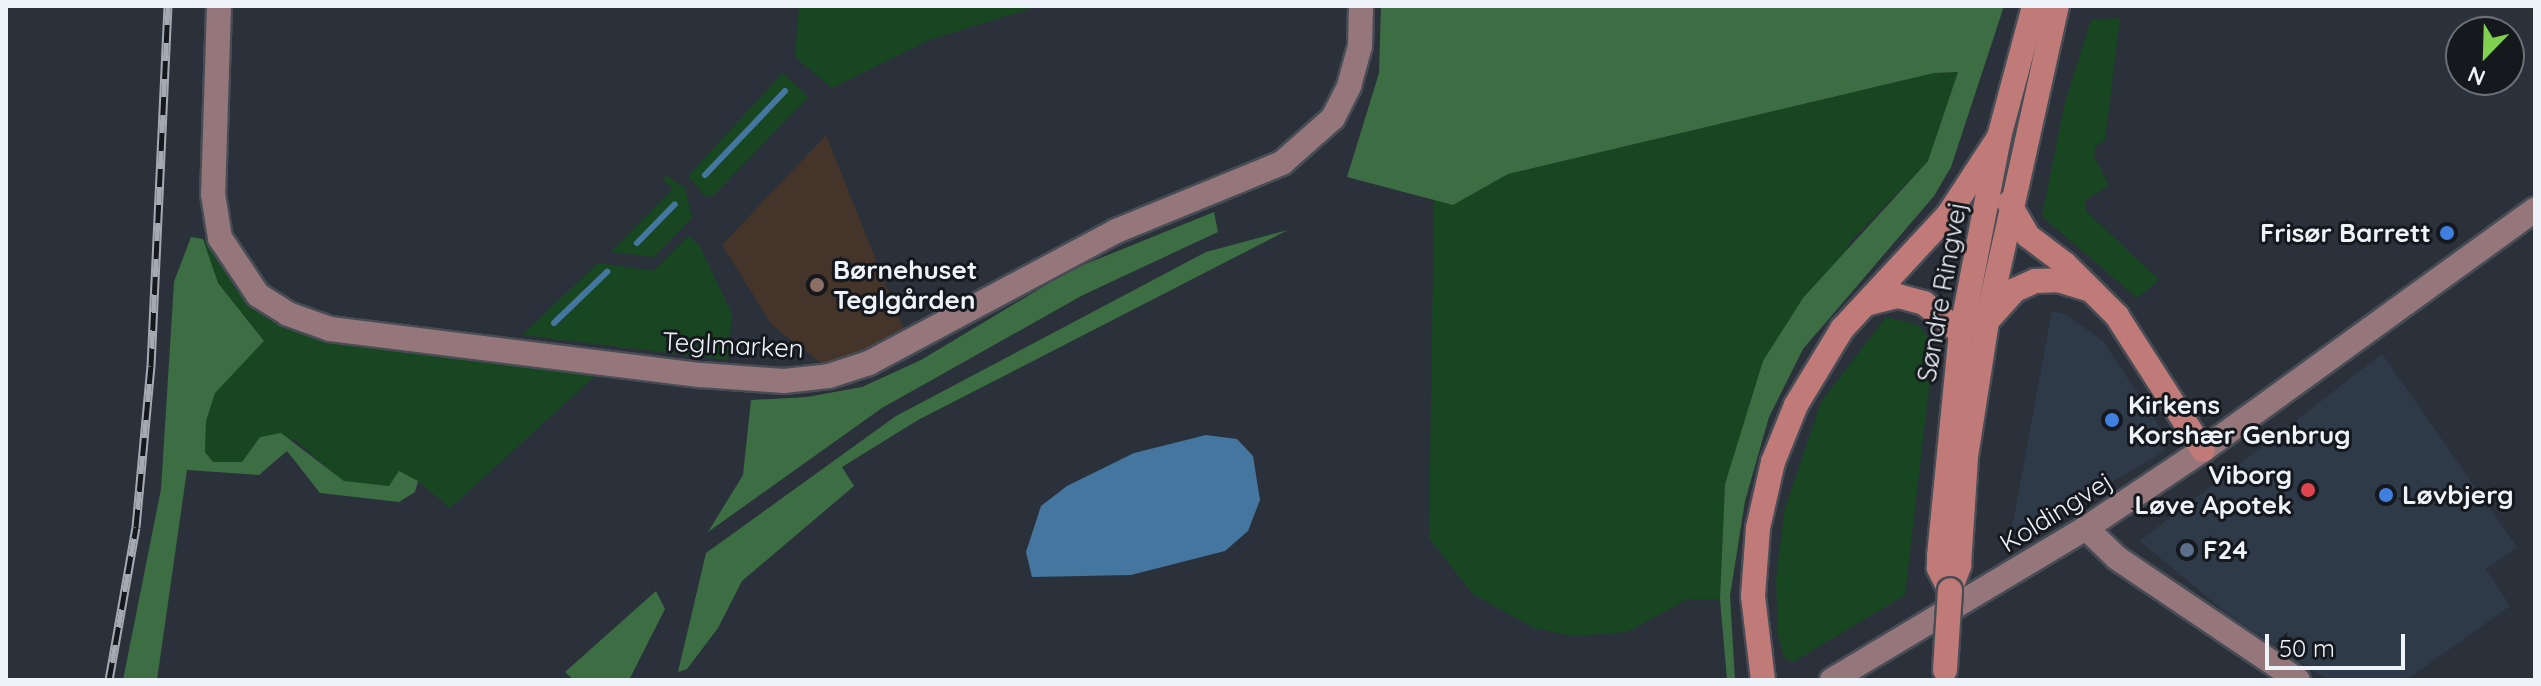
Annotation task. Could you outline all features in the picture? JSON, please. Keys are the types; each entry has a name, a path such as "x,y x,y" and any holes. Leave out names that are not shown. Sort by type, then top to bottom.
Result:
{"main road":[{"name":"Søndre Ringvej","path":"1945,675 1961,333 1999,137 2034,6"},
{"name":"Søndre Ringvej","path":"1950,551 2009,203 2057,6"},
{"path":"1763,680 1753,596 1758,528 1773,462 1796,405 1842,329 1869,303 1887,277 1948,215 1999,137"},
{"path":"2009,203 2028,236 2093,290 2148,357 2203,450"},
{"path":"1987,321 2015,290 2035,281 2058,280 2093,290"},
{"path":"1869,303 1898,296 1924,303 1961,333"}],"street":[{"name":"Teglmarken","path":"219,6 213,194 220,238 258,295 288,314 330,329 784,381 829,376 869,363 1116,231 1282,163 1333,118 1349,86 1360,46 1361,6"},
{"name":"Koldingvej","path":"1832,680 2086,528 2203,450 2535,210"},
{"path":"2086,528 2117,558 2298,680"}],"shaded area":[{"name":"Børnehuset Teglgården","path":"826,135 906,335 861,356 822,364 772,325 722,245"},
{"path":"2052,311 2065,314 2103,341 2169,441 2163,452 2022,535 2012,528"},
{"path":"2382,354 2517,547 2486,569 2510,606 2406,680 2327,680 2225,612 2140,541"}],"green space":[{"path":"799,6 1039,6 929,40 832,88 795,57"},
{"path":"1381,6 2004,6 1951,167 1934,196 1803,349 1769,417 1745,501 1730,596 1735,680 1727,680 1720,599 1725,484 1763,361 1803,298 1928,161 1958,72 1934,73 1508,174 1453,205 1347,177 1379,73"},
{"path":"2120,18 2105,140 2095,147 2094,157 2109,185 2085,200 2086,211 2159,280 2137,298 2042,216 2064,106 2091,20"},
{"path":"1958,72 1928,161 1850,242 1725,484 1720,599 1688,599 1627,632 1572,636 1534,628 1473,594 1429,538 1434,200 1453,205 1508,174 1934,73"},
{"path":"783,73 808,97 713,196 705,196 688,176"},
{"path":"666,175 685,188 692,218 654,257 611,252 673,189 663,179"},
{"path":"1214,212 1218,232 1083,295 882,408 708,532 743,475 751,400 807,397 862,387 921,360 1071,270"},
{"path":"1288,230 918,420 842,467 854,486 742,581 718,628 687,669 678,672 706,553 896,416 1206,252"},
{"path":"688,236 699,245 732,314 728,360 522,335 598,263 654,271"},
{"path":"191,237 203,239 218,283 264,341 215,393 206,421 205,452 213,462 242,462 260,437 281,433 344,481 389,486 399,471 418,481 415,492 399,502 320,493 287,451 259,475 187,470 157,680 123,680 161,489 174,282"},
{"path":"203,239 219,253 235,289 267,319 315,336 595,376 450,508 418,481 399,472 389,486 343,481 294,439 260,437 243,462 213,462 205,452 206,420 215,392 264,341 218,283"},
{"path":"1886,317 1918,325 1934,344 1905,595 1793,662 1784,657 1778,635 1776,580 1784,512 1821,402"},
{"path":"656,591 665,609 629,680 574,680 565,672"}],"water":[{"path":"1206,435 1237,439 1253,456 1260,500 1248,531 1225,551 1131,575 1032,577 1026,552 1041,506 1067,486 1134,453"}],"waterway":[{"path":"705,175 785,91"},
{"path":"637,243 675,204"},
{"path":"554,323 607,272"}],"railway":[{"path":"109,680 136,527 151,366 168,6"}],"place":[{"name":"Frisør Barrett","path":"2447,233"},
{"name":"Børnehuset Teglgården","path":"817,285"},
{"name":"Kirkens Korshær Genbrug","path":"2112,420"},
{"name":"Viborg Løve Apotek","path":"2308,490"},
{"name":"Løvbjerg","path":"2386,495"},
{"name":"F24","path":"2187,550"}]}
